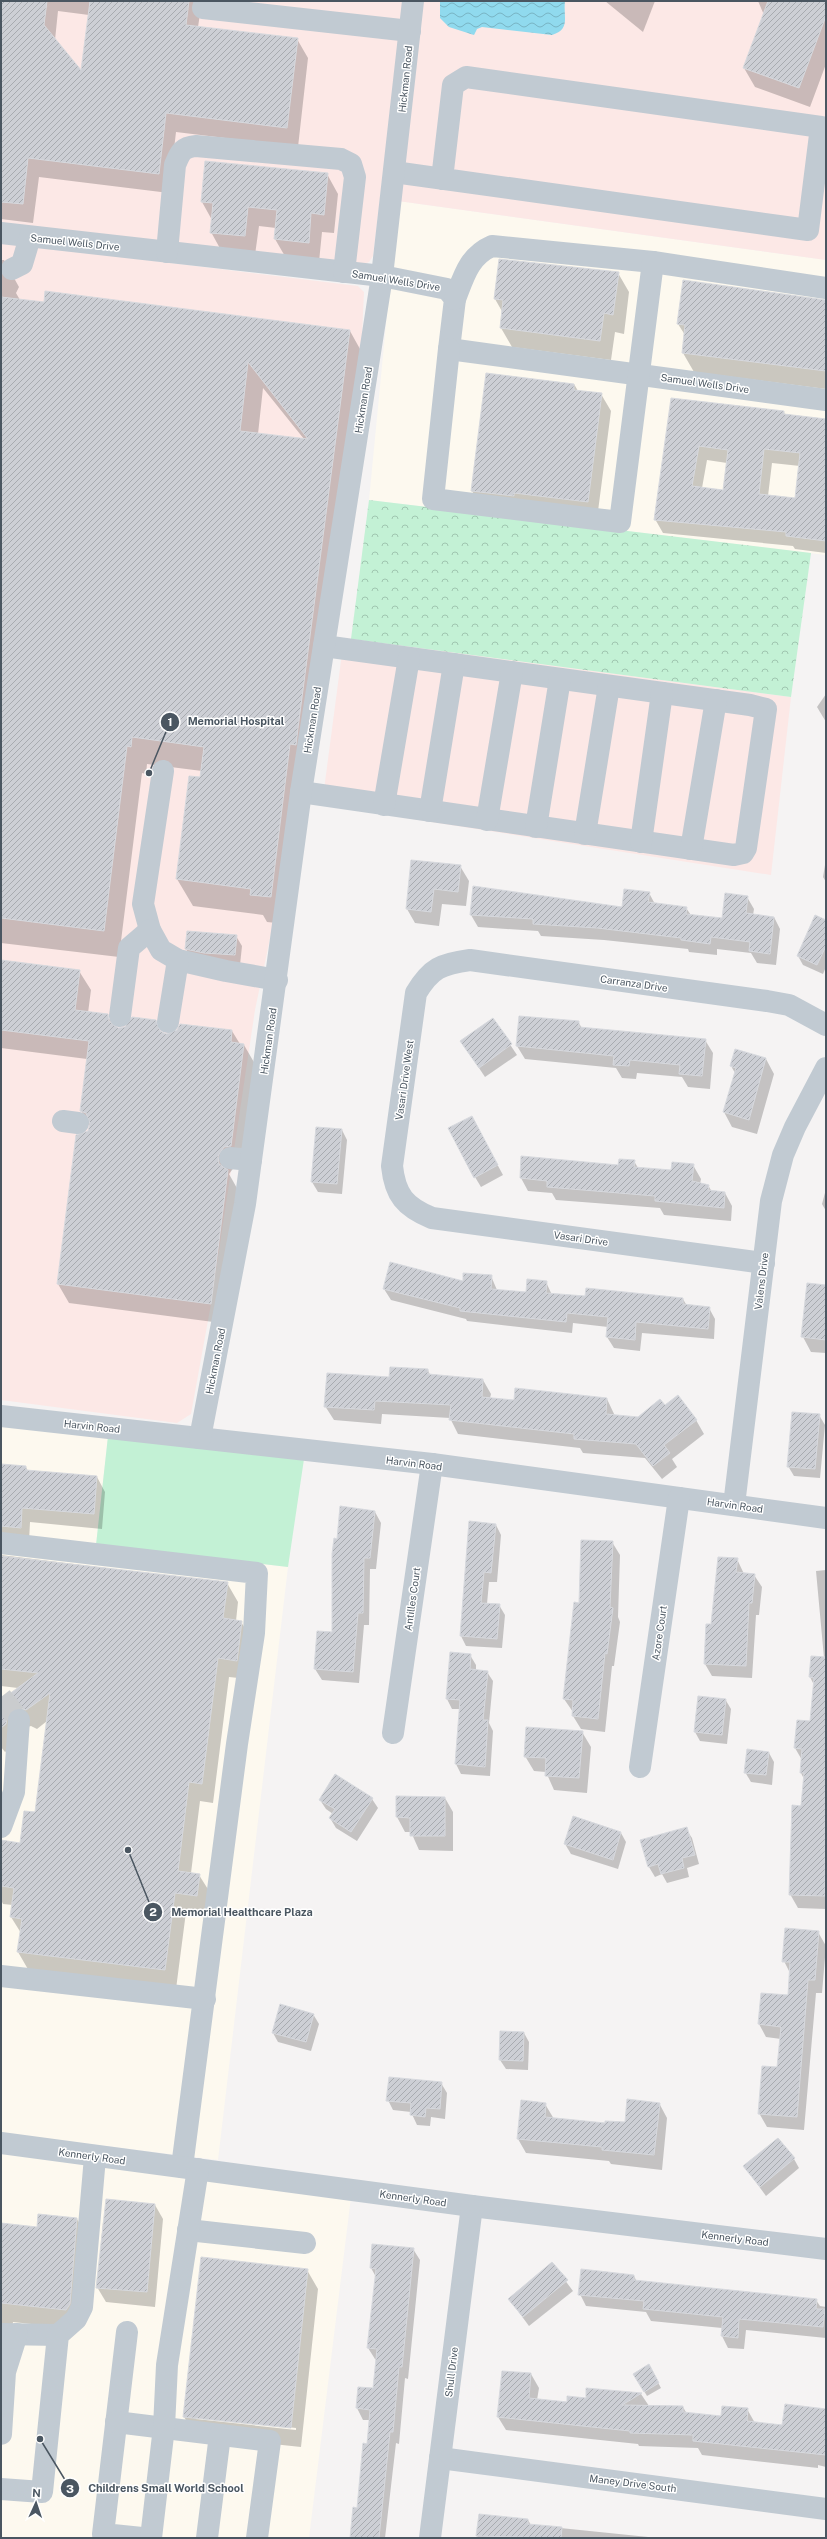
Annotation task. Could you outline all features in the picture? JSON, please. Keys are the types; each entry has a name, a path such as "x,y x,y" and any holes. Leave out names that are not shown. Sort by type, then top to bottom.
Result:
{"street":[{"path":"205,1 203,8 410,31"},
{"name":"Hickman Road","path":"200,1438 251,1160 277,980 301,792 382,276 413,1"},
{"path":"394,172 442,179 808,230 821,128 466,77 453,86 442,179"},
{"path":"167,252 175,165 180,153 186,147 196,146 341,159 350,164 355,177 344,272"},
{"name":"Samuel Wells Drive","path":"1,233 382,276 447,289 455,299"},
{"path":"12,269 22,264 30,237"},
{"path":"653,262 620,522 433,499 455,299 472,259 480,251 492,246 653,262 826,288"},
{"name":"Samuel Wells Drive","path":"449,348 826,400"},
{"path":"301,792 734,855 743,853 746,848 766,709 716,700 324,646"},
{"path":"384,805 409,658"},
{"path":"430,811 454,664"},
{"path":"487,820 512,672"},
{"path":"536,827 560,679"},
{"path":"585,834 609,686"},
{"path":"641,842 662,693"},
{"path":"691,849 716,700"},
{"path":"163,771 143,904 150,930 161,950 178,960 277,980"},
{"path":"120,1016 129,948 150,930"},
{"path":"168,1022 178,960"},
{"name":"Carranza Drive","path":"438,967 470,960 767,1001 789,1006 826,1025"},
{"name":"Vasari Drive West","path":"404,1200 394,1184 392,1166 416,993 426,977 438,967"},
{"name":"Valens Drive","path":"734,1505 771,1201 783,1155 826,1068"},
{"path":"230,1158 251,1160"},
{"name":"Vasari Drive","path":"404,1200 414,1211 432,1218 764,1263"},
{"name":"Harvin Road","path":"1,1416 432,1464 826,1518"},
{"name":"Antilles Court","path":"393,1733 432,1464"},
{"name":"Azore Court","path":"640,1767 679,1498"},
{"path":"1,1543 258,1573 254,1633 237,1744 205,1999 190,2168 188,2230 167,2365 164,2427 151,2538"},
{"path":"1,1827 6,1802 14,1792 9,1748 19,1720"},
{"path":"1,1976 205,1999"},
{"name":"Kennerly Road","path":"1,2143 96,2157 190,2168 472,2206 826,2249"},
{"path":"1,2489 42,2492 58,2335 76,2319 82,2307 96,2157"},
{"name":"Shull Drive","path":"430,2538 472,2206"},
{"path":"188,2230 305,2243"},
{"path":"127,2332 103,2534 142,2538"},
{"path":"1,2434 9,2334 58,2335"},
{"path":"116,2422 270,2441 257,2538"},
{"path":"207,2538 220,2435"},
{"name":"Maney Drive South","path":"440,2458 826,2508"}],"shaded area":[{"path":"1,1 404,1 373,256 369,262 364,264 1,224"},
{"path":"422,1 826,1 826,260 398,201"},
{"path":"398,201 826,260 826,555 369,500"},
{"path":"1,242 358,286 364,292 362,335 273,924 255,1010 211,1304 191,1414 177,1423 1,1400"},
{"path":"344,638 791,697 771,875 322,805"},
{"path":"1,1426 108,1436 96,1545 288,1567 218,2160 1,2133"},
{"path":"1,2151 351,2197 309,2538 1,2538"}],"green space":[{"path":"369,500 811,553 791,697 351,639"},
{"path":"108,1436 304,1459 288,1567 96,1545"}],"water":[{"path":"440,1 565,1 565,22 562,29 552,35 482,27 477,29 474,35 449,27 440,18"}],"building":[{"path":"1,1 47,1 44,25 81,70 90,1 189,1 186,25 298,38 287,128 166,113 159,174 28,158 23,204 1,202"},
{"path":"768,1 826,1 826,16 799,88 743,68"},
{"path":"205,161 328,173 324,215 311,213 309,243 274,239 277,210 248,207 245,236 210,233 213,203 201,202"},
{"path":"499,259 619,272 613,315 604,313 600,341 500,328 503,300 494,299"},
{"path":"683,280 826,300 826,371 682,353 685,325 677,324"},
{"path":"45,291 350,330 296,745 290,744 271,897 250,895 251,889 176,879 189,776 200,777 204,747 132,737 131,747 127,746 104,931 1,918 1,297 44,302","holes":["248,362 308,439 240,431"]},
{"path":"486,373 574,384 574,390 602,393 588,502 514,493 514,496 471,491"},
{"path":"671,398 784,411 784,414 826,419 826,541 786,536 786,532 654,520","holes":["699,446 728,450 723,490 692,486","764,449 800,453 795,498 759,494"]},
{"path":"411,860 461,865 458,892 434,889 431,912 406,909"},
{"path":"473,886 622,907 624,889 650,892 648,902 687,907 686,914 722,918 725,893 748,896 746,913 774,917 770,954 749,951 750,942 711,937 710,944 681,940 681,938 597,928 533,924 533,919 470,915"},
{"path":"815,915 826,920 826,946 817,965 797,956"},
{"path":"187,931 237,935 235,955 204,953 185,949"},
{"path":"1,960 80,970 75,1010 108,1014 109,1021 118,1028 125,1027 132,1017 156,1020 160,1031 166,1034 177,1030 180,1024 232,1030 231,1042 244,1044 231,1146 224,1147 218,1156 219,1164 228,1170 211,1304 57,1284 76,1135 88,1131 90,1124 86,1113 80,1111 89,1041 1,1030"},
{"path":"519,1016 579,1021 579,1027 706,1039 702,1076 679,1074 680,1065 630,1060 629,1066 613,1065 614,1056 516,1046"},
{"path":"493,1018 512,1044 479,1068 460,1041"},
{"path":"735,1049 766,1058 749,1120 723,1112 736,1068 730,1066"},
{"path":"472,1116 498,1165 474,1178 448,1128"},
{"path":"316,1127 342,1129 337,1184 311,1182"},
{"path":"521,1156 618,1165 619,1159 635,1160 634,1167 671,1170 672,1162 694,1164 692,1181 709,1185 708,1190 725,1192 724,1208 655,1201 655,1196 547,1187 547,1181 520,1178"},
{"path":"390,1262 463,1281 463,1273 492,1275 491,1289 526,1292 527,1279 547,1281 546,1293 585,1296 586,1288 683,1298 683,1304 710,1307 708,1329 636,1322 635,1340 606,1337 608,1317 567,1313 566,1322 460,1311 460,1308 383,1289"},
{"path":"807,1283 826,1285 826,1340 801,1337"},
{"path":"390,1367 428,1369 428,1374 483,1379 482,1397 514,1400 515,1388 607,1398 606,1414 638,1417 660,1399 665,1405 678,1395 697,1420 664,1445 670,1453 653,1466 636,1444 574,1439 574,1434 449,1420 451,1405 375,1401 374,1410 324,1407 327,1373 389,1377"},
{"path":"792,1412 820,1414 815,1469 787,1467"},
{"path":"1,1464 26,1466 26,1470 97,1476 94,1514 22,1508 21,1528 1,1526"},
{"path":"340,1506 375,1511 370,1558 364,1558 363,1613 358,1613 353,1672 314,1669 317,1631 332,1632 332,1554 334,1538 337,1539"},
{"path":"469,1521 496,1524 491,1573 484,1572 481,1603 500,1604 497,1639 460,1636"},
{"path":"581,1540 613,1541 610,1607 613,1608 607,1654 605,1653 598,1719 572,1716 573,1700 563,1699 574,1602 579,1603"},
{"path":"1,1556 228,1582 223,1618 242,1621 237,1661 218,1658 202,1784 189,1782 178,1871 200,1874 197,1896 175,1893 165,1970 17,1952 22,1919 10,1917 14,1888 1,1886 1,1840 20,1843 24,1811 35,1812 50,1693 26,1710 19,1708 13,1709 8,1713 6,1724 1,1728 1,1700 38,1673 1,1669"},
{"path":"718,1557 738,1558 736,1572 755,1574 752,1603 749,1603 746,1666 704,1664 706,1624 711,1624"},
{"path":"450,1652 471,1654 470,1669 488,1671 483,1720 488,1720 485,1767 455,1764 460,1700 446,1699"},
{"path":"811,1656 826,1657 825,1896 789,1895 792,1805 801,1806 804,1773 800,1773 802,1749 794,1748 797,1720 810,1721 814,1678 809,1677"},
{"path":"698,1696 726,1699 722,1735 694,1732"},
{"path":"526,1727 583,1731 579,1778 545,1776 546,1758 524,1757"},
{"path":"747,1749 769,1752 766,1775 744,1773"},
{"path":"335,1774 373,1798 351,1832 329,1818 335,1809 319,1800"},
{"path":"396,1796 445,1797 445,1836 410,1836 410,1818 396,1817"},
{"path":"573,1816 621,1832 613,1860 564,1844"},
{"path":"687,1827 695,1855 682,1858 684,1868 661,1874 658,1864 648,1867 640,1840"},
{"path":"785,1928 819,1931 815,1980 808,1980 797,2117 758,2114 762,2066 777,2067 781,2027 758,2024 761,1993 788,1995 790,1962 782,1962"},
{"path":"280,2004 314,2014 306,2042 272,2033"},
{"path":"500,2031 524,2032 523,2061 499,2060"},
{"path":"389,2077 442,2082 440,2109 426,2108 425,2117 410,2115 411,2103 386,2101"},
{"path":"627,2099 660,2103 654,2155 602,2150 602,2147 517,2139 521,2100 546,2103 545,2117 605,2123 605,2121 625,2122"},
{"path":"778,2138 795,2158 760,2187 743,2166"},
{"path":"106,2199 155,2204 147,2292 96,2288"},
{"path":"38,2214 77,2218 70,2304 66,2310 1,2303 1,2223 37,2227"},
{"path":"372,2244 414,2248 402,2367 399,2367 393,2432 390,2432 379,2538 350,2538 353,2507 357,2508 363,2443 367,2444 370,2410 356,2408 358,2387 373,2388 377,2349 367,2348 376,2269 370,2268"},
{"path":"201,2257 308,2269 291,2428 183,2417"},
{"path":"552,2262 568,2280 523,2317 508,2299"},
{"path":"581,2269 634,2275 634,2280 817,2299 816,2309 825,2309 823,2327 739,2319 738,2338 721,2336 723,2317 643,2309 644,2301 578,2295"},
{"path":"649,2364 659,2383 644,2392 633,2374"},
{"path":"502,2371 531,2373 529,2398 567,2402 567,2396 586,2398 586,2388 642,2393 622,2405 683,2406 683,2412 721,2416 722,2406 748,2408 747,2421 782,2425 785,2404 826,2409 826,2455 693,2441 693,2435 630,2433 630,2431 497,2417"},
{"path":"479,2514 528,2519 528,2524 562,2527 561,2538 476,2536"}],"tunnel":[{"path":"1,1697 19,1720"}],"place":[{"name":"Memorial Hospital","path":"149,773"},
{"name":"Memorial Healthcare Plaza","path":"128,1850"},
{"name":"Childrens Small World School","path":"40,2439"}]}
